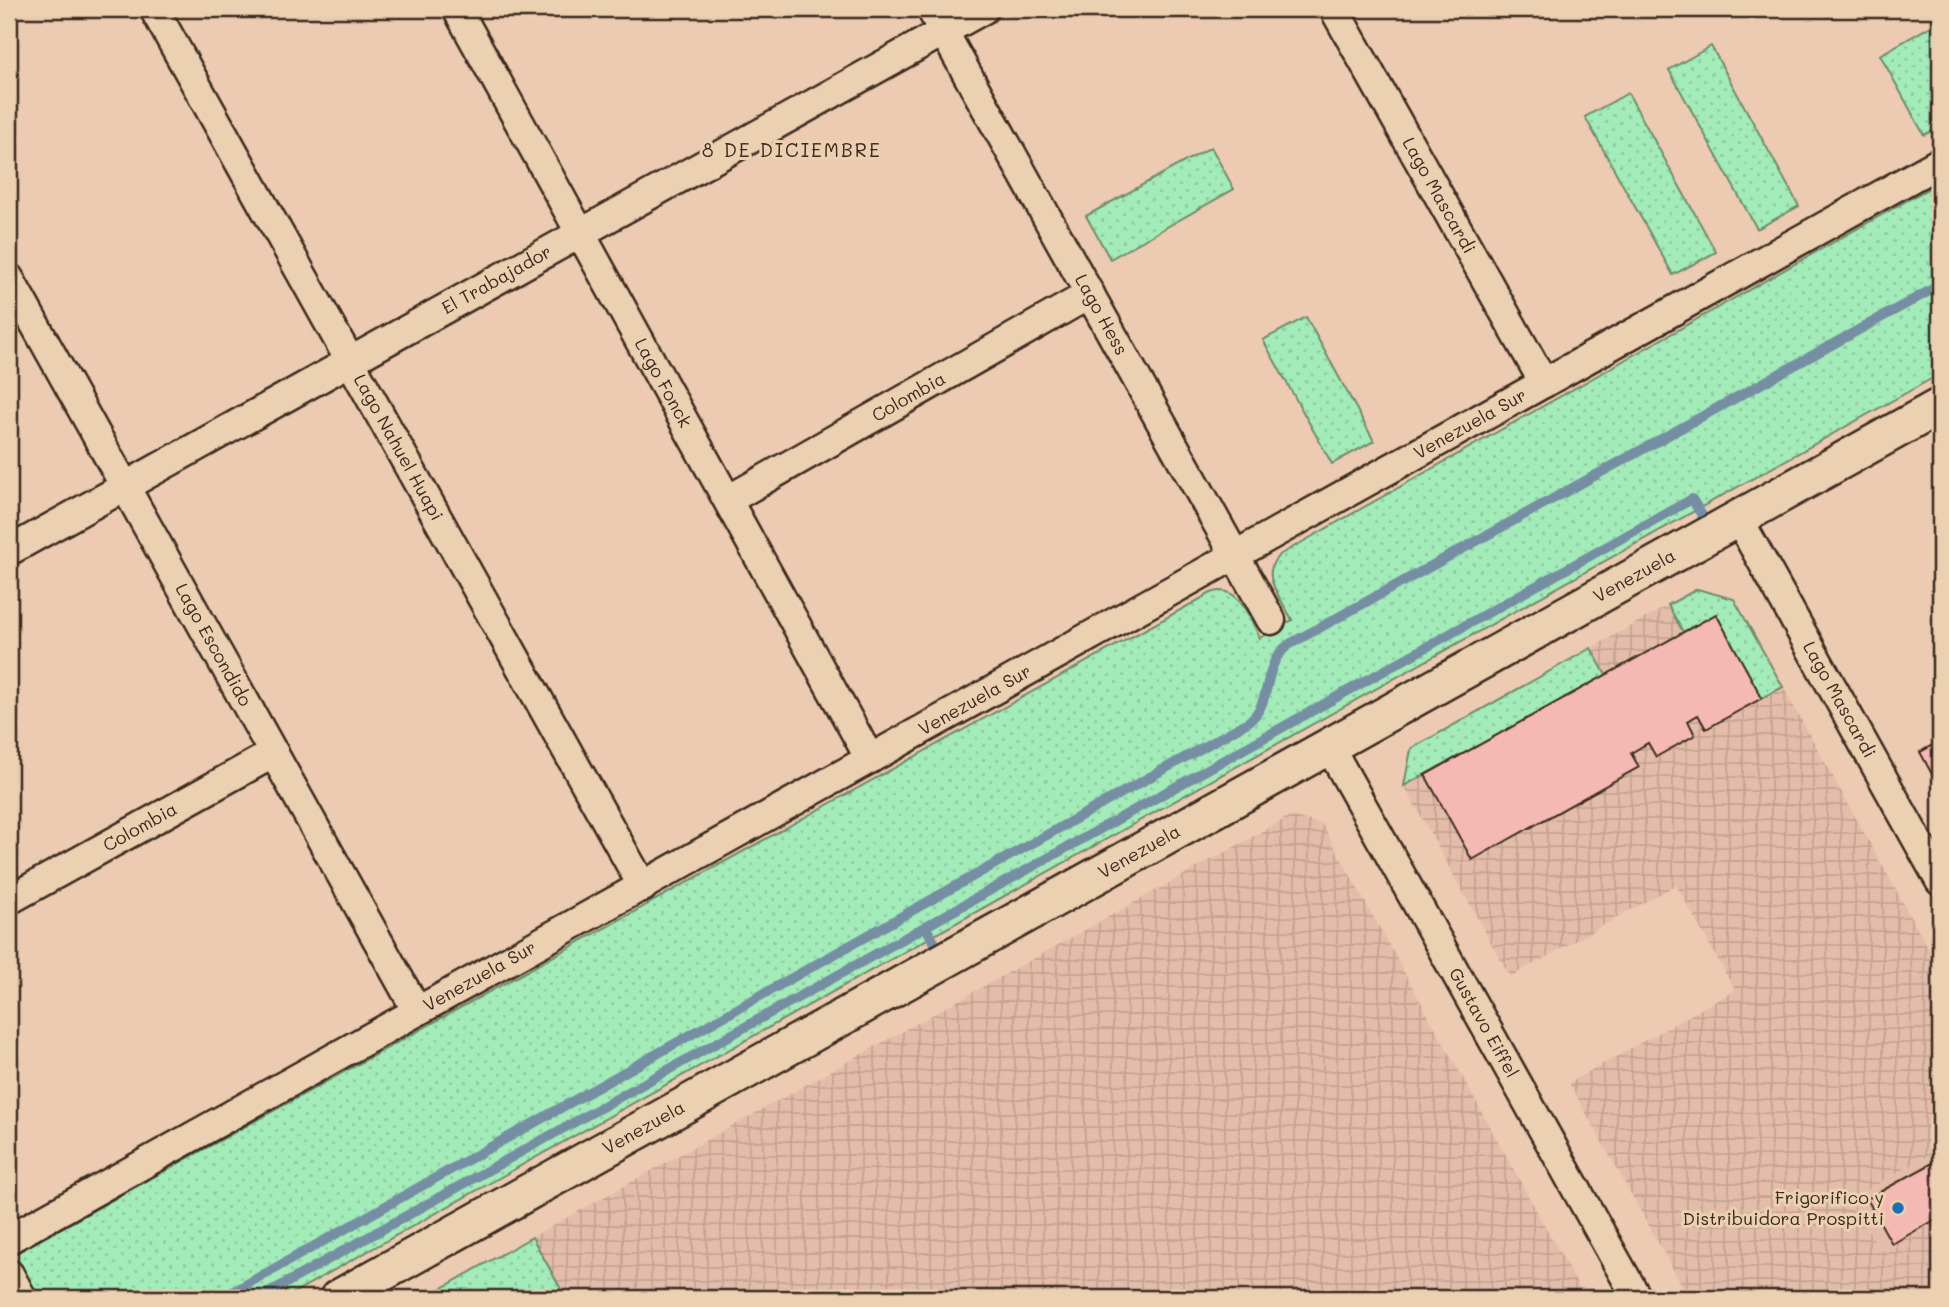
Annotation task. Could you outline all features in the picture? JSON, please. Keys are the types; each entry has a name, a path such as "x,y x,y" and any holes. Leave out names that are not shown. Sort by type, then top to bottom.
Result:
{"street":[{"name":"Lago Nahuel Huapi","path":"154,9 643,887"},
{"name":"Lago Fonck","path":"457,9 870,759"},
{"name":"El Trabajador","path":"9,551 580,233 937,20 984,9"},
{"name":"Lago Mascardi","path":"1334,9 1544,383"},
{"name":"Lago Hess","path":"937,20 1271,620"},
{"name":"Venezuela Sur","path":"9,1239 1940,162"},
{"name":"Lago Escondido","path":"9,278 417,1011"},
{"name":"Colombia","path":"727,500 1090,294"},
{"name":"Venezuela","path":"338,1298 1940,406"},
{"name":"Lago Mascardi","path":"1738,518 1940,881"},
{"name":"Gustavo Eiffel","path":"1329,746 1637,1298"},
{"name":"Colombia","path":"9,900 274,753"},
{"path":"9,1275 22,1298"}],"shaded area":[{"path":"1697,589 1734,599 1940,969 1940,1149 1851,1199 1880,1251 1940,1217 1940,1298 1689,1298 1569,1083 1735,990 1676,885 1510,977 1403,784 1411,749"},
{"path":"1290,816 1322,824 1585,1298 566,1298 532,1237"},
{"name":"Frigorifico y Distribuidora Prospitti","path":"1940,1149 1940,1217 1880,1251 1851,1199"}],"green space":[{"path":"1940,21 1940,127 1924,135 1880,55"},
{"path":"1711,46 1799,206 1757,229 1669,70"},
{"path":"1628,93 1716,252 1673,275 1585,117"},
{"path":"1211,147 1234,189 1110,259 1086,216"},
{"path":"1940,182 1940,374 284,1298 16,1298 9,1286 9,1257 1211,593 1221,591 1236,597 1260,638 1292,620 1271,578 1274,561 1281,554"},
{"path":"1306,317 1374,441 1332,464 1263,340"},
{"path":"1697,589 1734,599 1783,687 1762,698 1716,614 1683,632 1668,605"},
{"path":"1591,648 1606,675 1404,786 1411,749"},
{"path":"532,1237 566,1298 423,1298 437,1291"}],"building":[{"path":"1716,614 1762,698 1706,729 1698,715 1688,721 1695,735 1656,757 1648,743 1631,753 1639,767 1472,860 1425,775"},
{"path":"1940,741 1940,789 1920,752"},
{"name":"Frigorifico y Distribuidora Prospitti","path":"1940,1159 1940,1217 1892,1244 1867,1199"}],"waterway":[{"path":"222,1298 1248,722 1262,704 1275,661 1290,644 1940,285"},
{"path":"259,1298 1692,499 1710,529"},
{"path":"925,926 941,954"}],"place":[{"name":"Frigorifico y Distribuidora Prospitti","path":"1898,1208"}],"district":[{"name":"8 DE DICIEMBRE","path":"792,150"}]}
